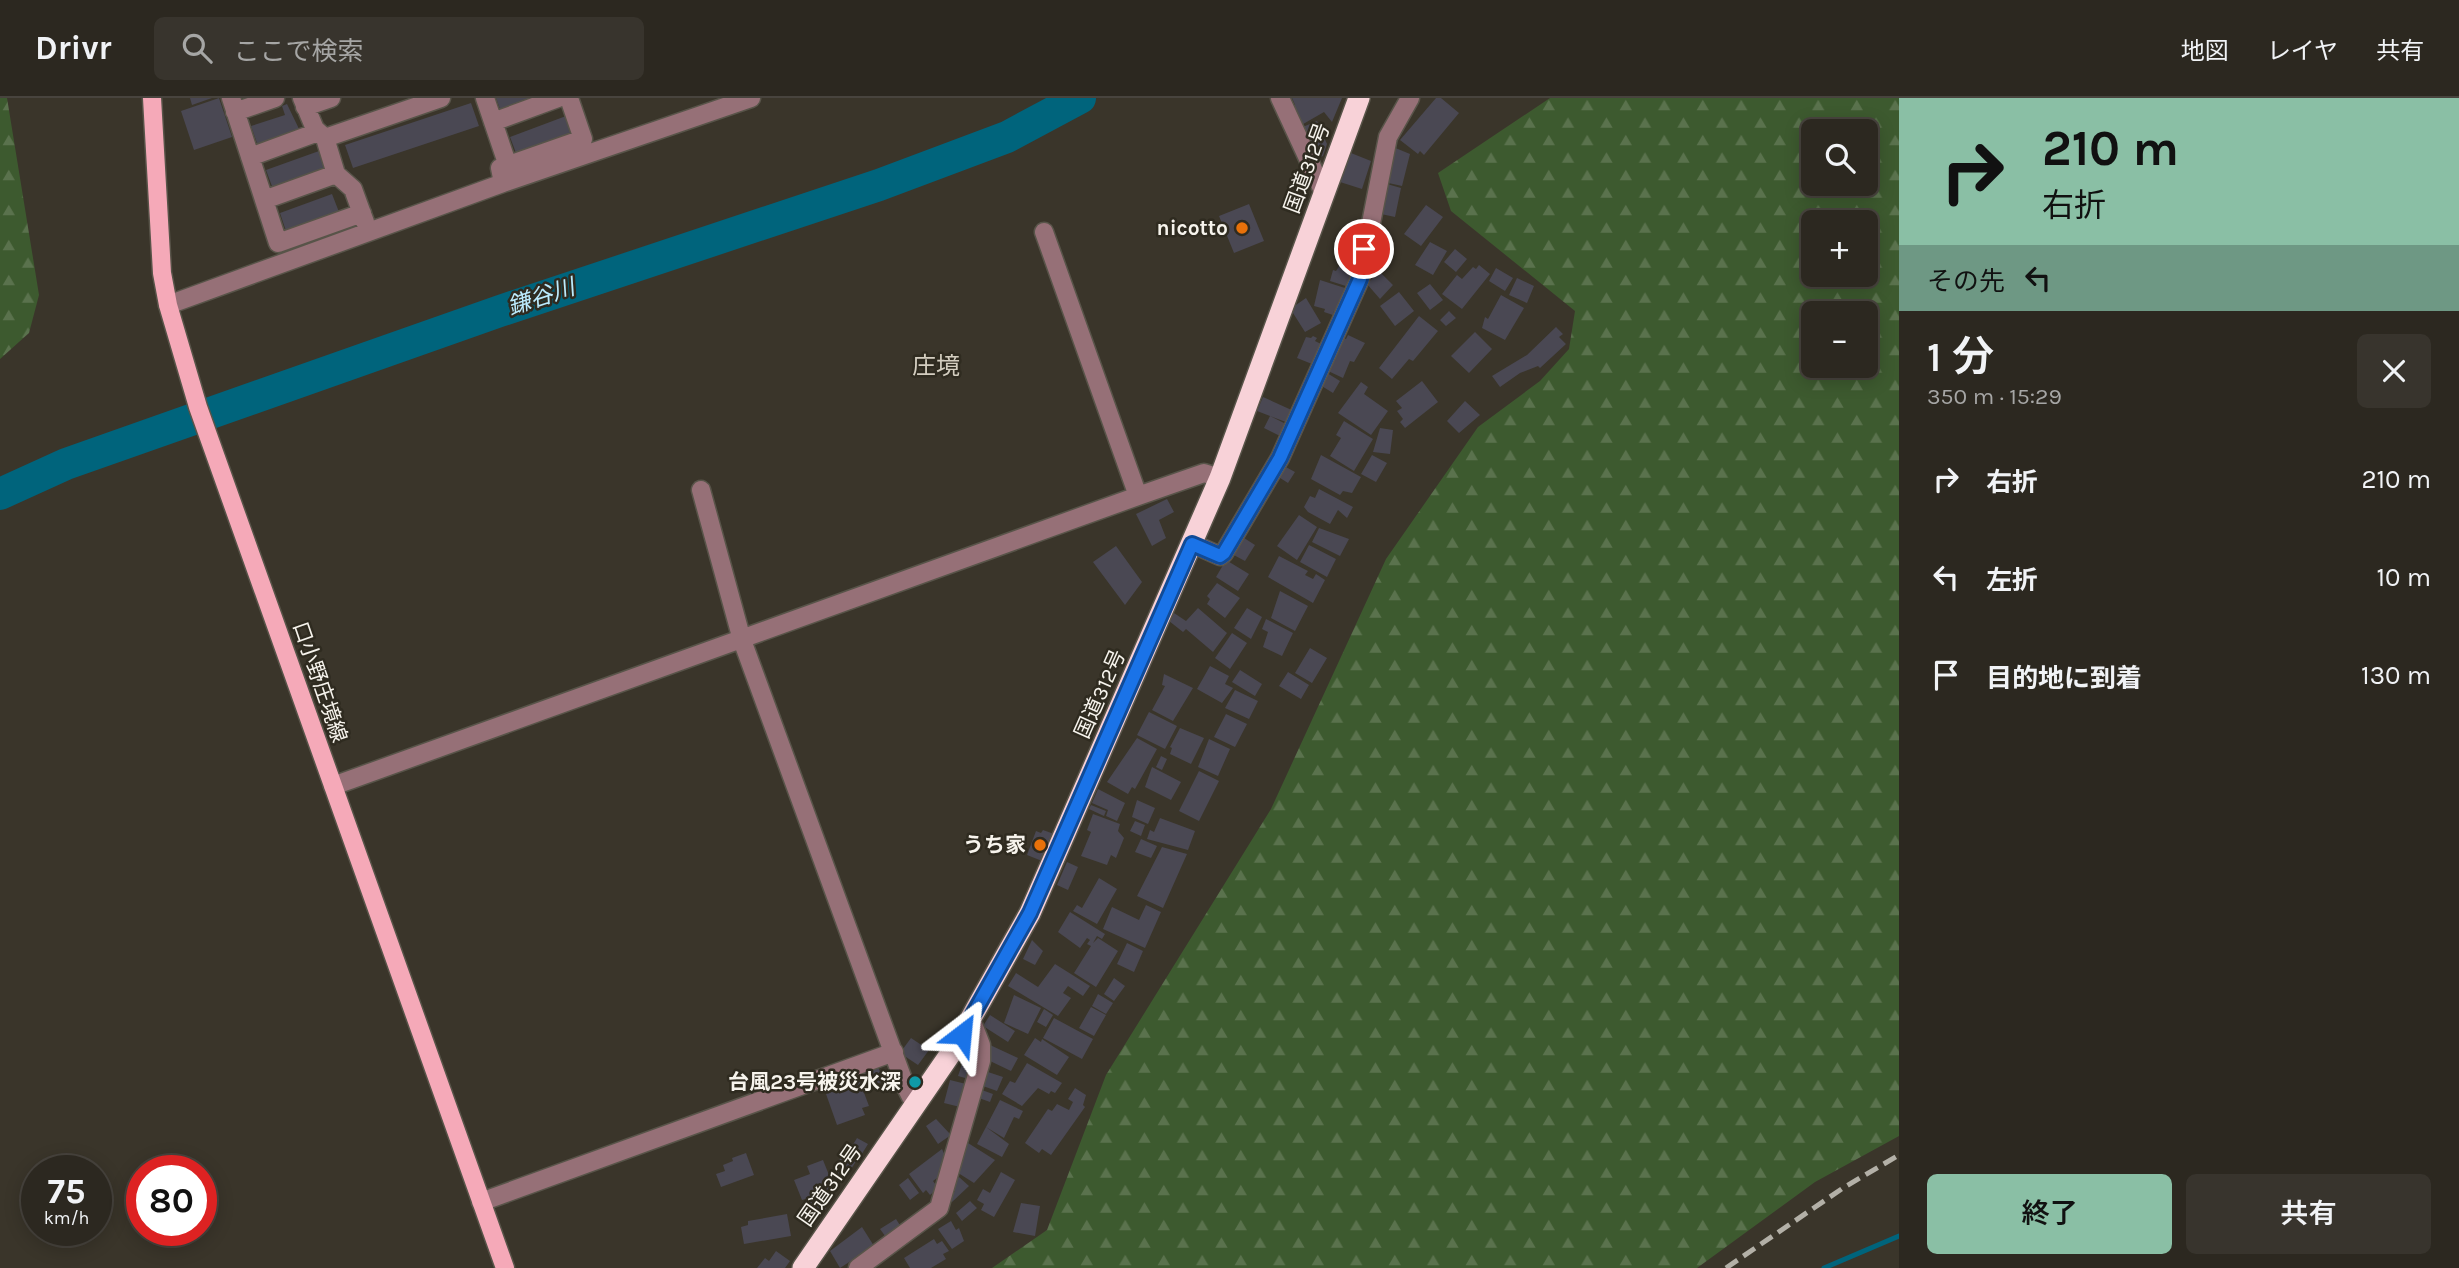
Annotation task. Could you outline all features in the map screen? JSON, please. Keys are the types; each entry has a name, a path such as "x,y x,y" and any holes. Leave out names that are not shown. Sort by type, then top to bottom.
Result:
{"highway":[{"name":"国道312号","path":"803,1268 953,1050 1030,913 1220,478 1359,98"}],"main road":[{"name":"口小野庄境線","path":"152,98 162,272 168,305 198,407 505,1268"}],"street":[{"path":"275,98 233,105 278,243 362,213"},
{"path":"331,98 304,102 322,135 336,174 353,189 369,232"},
{"path":"250,157 441,98"},
{"path":"485,98 505,174"},
{"path":"493,122 558,98"},
{"path":"168,305 369,232 583,139 569,98"},
{"path":"505,174 751,98"},
{"path":"1280,98 1324,193"},
{"path":"1192,544 1220,556 1224,553 1280,458 1360,279 1388,137 1410,98"},
{"path":"264,200 336,174"},
{"path":"1044,232 1138,496"},
{"path":"332,786 1204,473 1220,478"},
{"path":"701,490 743,640 911,1097 918,1101"},
{"path":"858,1268 939,1208 981,1061 981,1045 971,1018"},
{"path":"953,1050 981,1061"},
{"path":"481,1202 894,1052"}],"green space":[{"path":"0,98 7,98 39,295 29,333 0,359"},
{"path":"1550,98 1899,98 1899,1136 1815,1182 1697,1268 992,1268 1047,1230 1106,1075 1271,809 1386,559 1478,427 1540,381 1569,349 1575,311 1451,211 1438,173"}],"building":[{"path":"190,98 212,98 192,105"},
{"path":"219,98 232,137 194,150 181,111"},
{"path":"496,98 532,98 500,109"},
{"path":"1292,98 1342,98 1332,122 1324,112 1298,127 1289,107 1295,105"},
{"path":"1436,98 1441,98 1459,113 1424,155 1420,151 1418,154 1400,140"},
{"path":"471,103 479,126 353,168 345,145"},
{"path":"287,104 300,131 258,146 251,126 285,115 282,106"},
{"path":"566,116 572,133 516,153 510,137"},
{"path":"1317,121 1327,144 1323,156 1311,161 1298,129"},
{"path":"1393,147 1410,154 1402,186 1384,182"},
{"path":"319,151 325,170 273,189 266,170"},
{"path":"1351,153 1371,161 1362,189 1340,182"},
{"path":"1387,184 1401,188 1395,217 1381,214"},
{"path":"332,194 339,212 286,231 280,213"},
{"name":"nicotto","path":"1249,204 1264,241 1234,253 1219,216"},
{"path":"1426,205 1443,217 1421,246 1404,234"},
{"path":"1430,242 1447,251 1433,275 1415,265"},
{"path":"1455,249 1467,259 1456,272 1444,262"},
{"path":"1342,262 1356,272 1349,287 1330,281 1333,270 1336,271"},
{"path":"1479,265 1490,274 1462,309 1442,294 1457,275 1462,279 1473,267 1476,269"},
{"path":"1496,268 1513,278 1505,291 1489,281"},
{"path":"1379,271 1393,285 1380,299 1367,284"},
{"path":"1517,278 1534,286 1527,303 1509,295"},
{"path":"1320,280 1348,289 1340,312 1334,311 1333,315 1314,306"},
{"path":"1430,284 1443,300 1430,310 1417,293"},
{"path":"1399,292 1414,311 1395,326 1380,306"},
{"path":"1501,295 1524,308 1505,340 1482,328 1485,317 1488,319"},
{"path":"1306,298 1321,323 1305,332 1293,313 1293,307"},
{"path":"1449,311 1456,318 1446,326 1440,320"},
{"path":"1419,316 1438,331 1413,361 1409,359 1392,379 1379,368"},
{"path":"1556,327 1563,334 1559,337 1566,344 1540,368 1538,366 1520,373 1500,387 1492,376 1527,355"},
{"path":"1475,332 1492,349 1469,373 1451,356"},
{"path":"1348,335 1365,343 1354,362 1350,361 1343,378 1326,370 1341,337 1346,339"},
{"path":"1306,337 1317,338 1315,341 1323,345 1312,364 1297,358"},
{"path":"1327,373 1340,381 1333,393 1320,385"},
{"path":"1422,381 1438,402 1405,428 1397,411 1402,408 1396,401"},
{"path":"1361,382 1368,387 1364,394 1388,411 1371,435 1338,413"},
{"path":"1263,397 1296,412 1291,424 1257,411"},
{"path":"1465,401 1480,415 1459,433 1447,421"},
{"path":"1270,416 1290,426 1284,438 1264,428"},
{"path":"1344,421 1373,439 1354,471 1330,456 1341,438 1336,435"},
{"path":"1380,428 1393,430 1390,454 1373,452"},
{"path":"1321,455 1361,477 1352,493 1343,491 1340,495 1311,479"},
{"path":"1372,455 1387,463 1376,482 1361,474"},
{"path":"1284,466 1295,472 1288,483 1277,476"},
{"path":"1319,489 1353,507 1347,518 1338,510 1330,524 1308,512 1304,507 1310,496 1315,498"},
{"path":"1167,499 1174,512 1159,520 1166,538 1152,546 1136,514"},
{"path":"1299,515 1317,527 1297,560 1277,546"},
{"path":"1319,528 1349,539 1340,556 1312,542"},
{"path":"1241,536 1255,545 1245,561 1230,553"},
{"path":"1309,545 1336,559 1327,577 1300,562"},
{"path":"1116,546 1142,582 1125,605 1093,562"},
{"path":"1279,556 1308,571 1305,575 1313,579 1316,574 1325,580 1313,603 1268,577"},
{"path":"1226,560 1249,574 1238,591 1216,577"},
{"path":"1217,583 1240,598 1225,618 1207,604 1210,599 1207,596"},
{"path":"1280,591 1308,606 1295,631 1271,618"},
{"path":"1198,608 1227,633 1213,652 1186,629 1183,632 1169,621 1174,613 1186,621"},
{"path":"1247,608 1262,617 1251,639 1234,628"},
{"path":"1266,619 1293,633 1282,656 1263,647 1268,632 1262,629"},
{"path":"1232,633 1247,643 1230,669 1215,658"},
{"path":"1310,648 1327,658 1312,683 1295,673"},
{"path":"1210,666 1229,676 1225,684 1233,688 1222,703 1197,689"},
{"path":"1240,670 1262,684 1255,696 1232,682"},
{"path":"1288,672 1309,685 1301,699 1279,686"},
{"path":"1164,674 1193,688 1173,721 1152,710 1165,686 1162,685"},
{"path":"1235,690 1258,701 1249,719 1225,708"},
{"path":"1149,712 1177,726 1165,749 1137,735"},
{"path":"1226,714 1247,724 1235,747 1214,737"},
{"path":"1180,728 1204,738 1191,764 1170,754 1170,747"},
{"path":"1137,738 1157,749 1135,789 1132,787 1128,794 1107,782"},
{"path":"1209,739 1230,749 1218,776 1198,767"},
{"path":"1161,756 1167,759 1162,770 1156,767"},
{"path":"1152,767 1181,782 1171,800 1145,787"},
{"path":"1199,771 1219,781 1199,821 1179,811"},
{"path":"1098,789 1125,803 1117,821 1106,816 1108,810 1092,803"},
{"path":"1137,800 1155,808 1148,824 1132,817"},
{"path":"1091,805 1106,811 1104,816 1089,809"},
{"path":"1093,814 1120,824 1118,831 1124,838 1116,858 1111,855 1107,865 1081,856 1091,832 1087,830"},
{"path":"1160,818 1195,831 1188,850 1147,839 1150,830 1154,832"},
{"path":"1135,821 1145,825 1141,836 1130,831"},
{"name":"うち家","path":"1043,830 1054,834 1042,861 1027,855 1036,831 1041,833"},
{"path":"1141,839 1157,846 1151,858 1135,852"},
{"path":"1162,847 1187,854 1163,908 1137,896"},
{"path":"1067,862 1078,867 1068,890 1057,885"},
{"path":"1099,878 1117,889 1097,924 1073,911 1077,905 1082,908"},
{"path":"1146,905 1161,912 1145,948 1103,929 1112,907 1139,920"},
{"path":"1070,912 1105,934 1102,939 1097,936 1093,943 1098,938 1118,951 1096,987 1074,973 1091,946 1087,944 1090,940 1087,938 1080,948 1058,932"},
{"path":"1032,940 1043,951 1035,965 1023,959"},
{"path":"1127,943 1143,951 1134,972 1117,964"},
{"path":"1055,964 1090,986 1083,996 1068,986 1063,993 1071,998 1058,1016 1008,986 1016,973 1038,987"},
{"path":"1114,978 1125,986 1114,1001 1104,994"},
{"path":"1098,994 1113,1003 1106,1014 1092,1006"},
{"path":"1014,995 1041,1008 1028,1034 1004,1023"},
{"path":"1091,1007 1106,1015 1094,1036 1079,1028"},
{"path":"1044,1009 1053,1015 1046,1027 1037,1022"},
{"path":"990,1015 1015,1031 1008,1042 983,1026"},
{"path":"1054,1018 1093,1039 1082,1059 1043,1038"},
{"path":"911,1038 929,1050 918,1065 900,1053"},
{"path":"1035,1038 1041,1042 1042,1039 1069,1057 1057,1075 1024,1055"},
{"path":"990,1045 1018,1058 1011,1071 990,1061 987,1057"},
{"path":"963,1061 974,1064 969,1079 958,1076"},
{"path":"1027,1063 1062,1083 1055,1093 1051,1091 1049,1094 1038,1088 1022,1106 1002,1094 1010,1081 1015,1083"},
{"path":"878,1067 884,1081 868,1087 863,1072"},
{"path":"985,1071 1003,1077 997,1091 980,1085"},
{"path":"950,1080 966,1084 960,1107 944,1103"},
{"path":"860,1082 869,1106 862,1108 865,1115 837,1125 826,1094"},
{"path":"1075,1088 1086,1095 1083,1105 1085,1107 1051,1155 1042,1149 1039,1153 1025,1143 1048,1109 1052,1111 1057,1104 1069,1110 1073,1102 1068,1099"},
{"path":"979,1089 993,1094 990,1102 976,1097"},
{"path":"1000,1100 1023,1111 1019,1119 1014,1117 1004,1138 986,1127"},
{"path":"936,1119 951,1135 938,1144 926,1126"},
{"path":"986,1127 1009,1144 1002,1157 977,1144"},
{"path":"857,1138 868,1144 860,1157 849,1151"},
{"path":"968,1143 995,1160 974,1183 955,1171"},
{"path":"942,1149 947,1160 940,1168 944,1173 933,1181 938,1188 930,1195 926,1190 923,1193 909,1174"},
{"path":"846,1150 858,1158 845,1179 832,1171"},
{"path":"746,1153 754,1175 721,1187 716,1174 725,1171 723,1165 733,1161 732,1158"},
{"path":"823,1160 835,1190 802,1200 794,1180 810,1174 807,1166"},
{"path":"1001,1172 1015,1180 994,1217 981,1210 984,1204 977,1200 983,1189 990,1193"},
{"path":"959,1177 969,1186 952,1202 948,1199 955,1191 950,1187"},
{"path":"908,1178 919,1193 910,1200 899,1185"},
{"path":"821,1198 826,1209 809,1218 804,1205"},
{"path":"970,1201 977,1208 962,1221 956,1213"},
{"path":"1021,1203 1040,1206 1035,1236 1013,1232"},
{"path":"787,1214 791,1236 744,1244 741,1227 748,1225 748,1221"},
{"path":"896,1219 903,1230 888,1240 880,1229"},
{"path":"951,1221 956,1230 959,1228 964,1241 952,1249 938,1229"},
{"path":"862,1227 874,1246 840,1268 830,1251"},
{"path":"934,1239 937,1244 942,1241 949,1251 943,1254 946,1259 931,1268 910,1268 904,1258"},
{"path":"776,1251 790,1261 785,1268 757,1268 765,1258 769,1261"}],"waterway":[{"name":"鎌谷川","path":"0,494 66,464 500,311 879,185 1007,137 1080,98"},
{"path":"1824,1268 1899,1236"}],"railway":[{"path":"1726,1268 1843,1188 1899,1155"}],"place":[{"name":"nicotto","path":"1242,228"},
{"name":"うち家","path":"1040,845"},
{"name":"台風23号被災水深","path":"915,1082"}],"district":[{"name":"庄境","path":"936,366"}],"route":[{"path":"962,1034 1030,913 1192,544 1220,556 1224,553 1280,458 1360,279 1364,249"}]}
